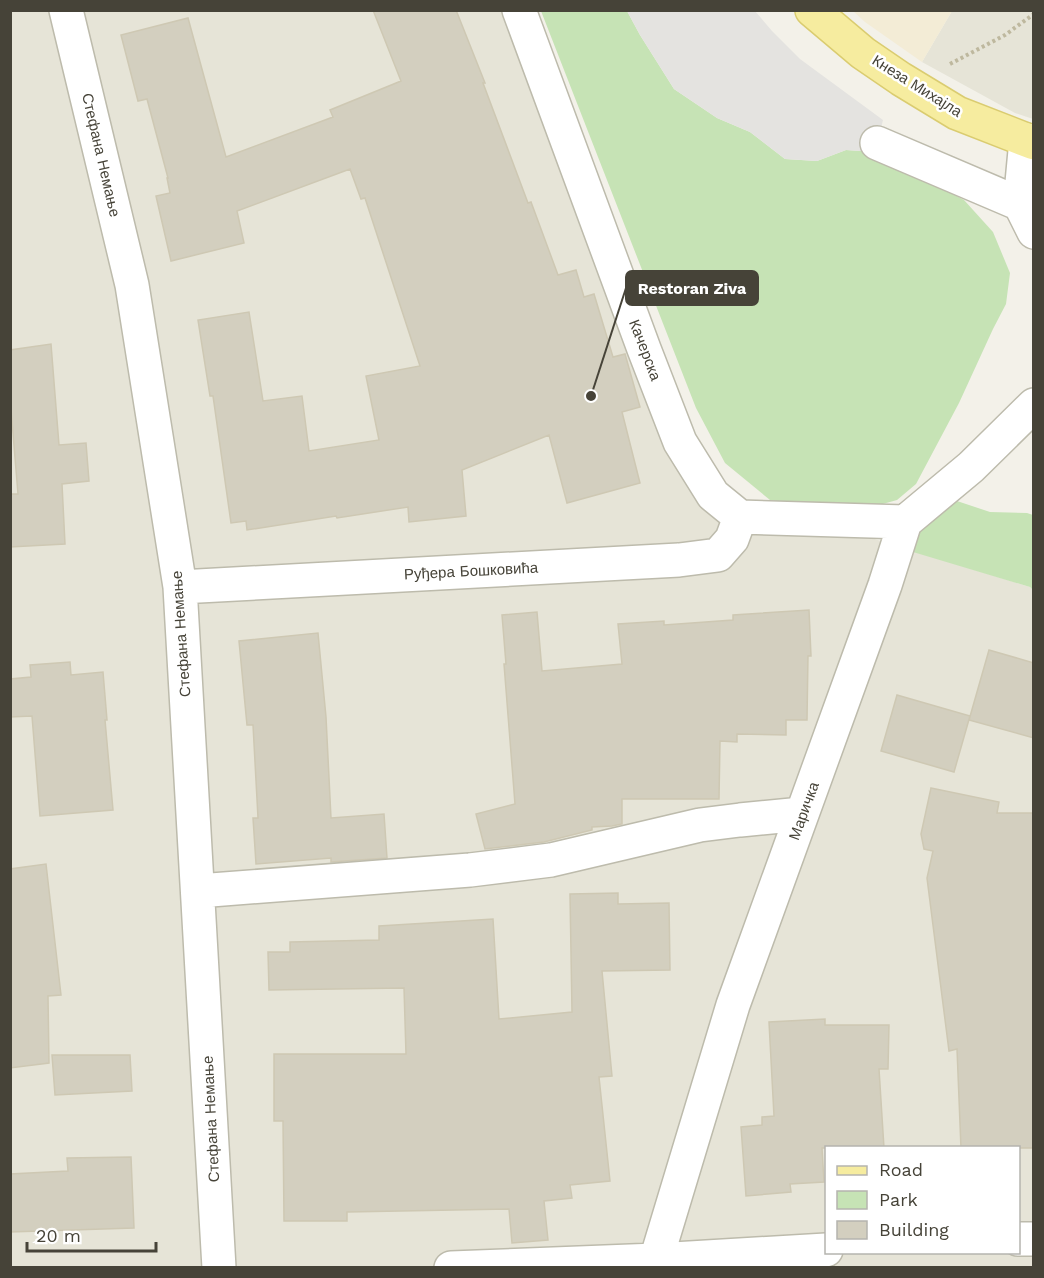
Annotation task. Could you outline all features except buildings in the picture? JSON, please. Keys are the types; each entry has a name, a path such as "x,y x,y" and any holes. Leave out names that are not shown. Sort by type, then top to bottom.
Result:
{"main road":[{"name":"Кнеза Михајла","path":"812,10 863,53 957,113 1030,141"}],"street":[{"name":"Стефана Немање","path":"66,10 132,285 180,587 219,1268"},
{"name":"Качерска","path":"519,10 680,442 713,495 740,517"},
{"path":"877,143 1027,218 1030,141"},
{"path":"740,517 905,522 971,467 1034,405"},
{"name":"Руђера Бошковића","path":"180,587 679,560 718,555 732,539 740,517"},
{"name":"Маричка","path":"655,1264 733,1005 885,585 905,522"},
{"path":"198,891 470,870 551,860 700,825 802,814"},
{"path":"451,1268 655,1264 825,1250"}],"path":[{"path":"911,85 1005,35 1034,14"}],"shaded area":[{"path":"10,11 505,11 647,387 753,529 868,537 1030,587 1033,590 1033,1267 11,1267"},
{"path":"627,11 755,11 800,59 883,120 875,152 846,150 817,161 785,159 750,132 717,118 674,89"},
{"path":"853,11 952,11 922,62"},
{"path":"952,11 1033,11 1033,119 1015,113 922,62"}],"green space":[{"path":"541,11 627,11 674,89 717,118 750,132 785,159 817,161 846,150 875,152 964,200 993,232 1010,273 1006,304 959,403 916,484 897,500 872,507 815,507 770,500 725,463 696,408"},
{"path":"951,499 990,512 1033,515 1033,590 1030,587 913,552 916,535"}],"place":[{"name":"Restoran Ziva","path":"591,396"}]}
